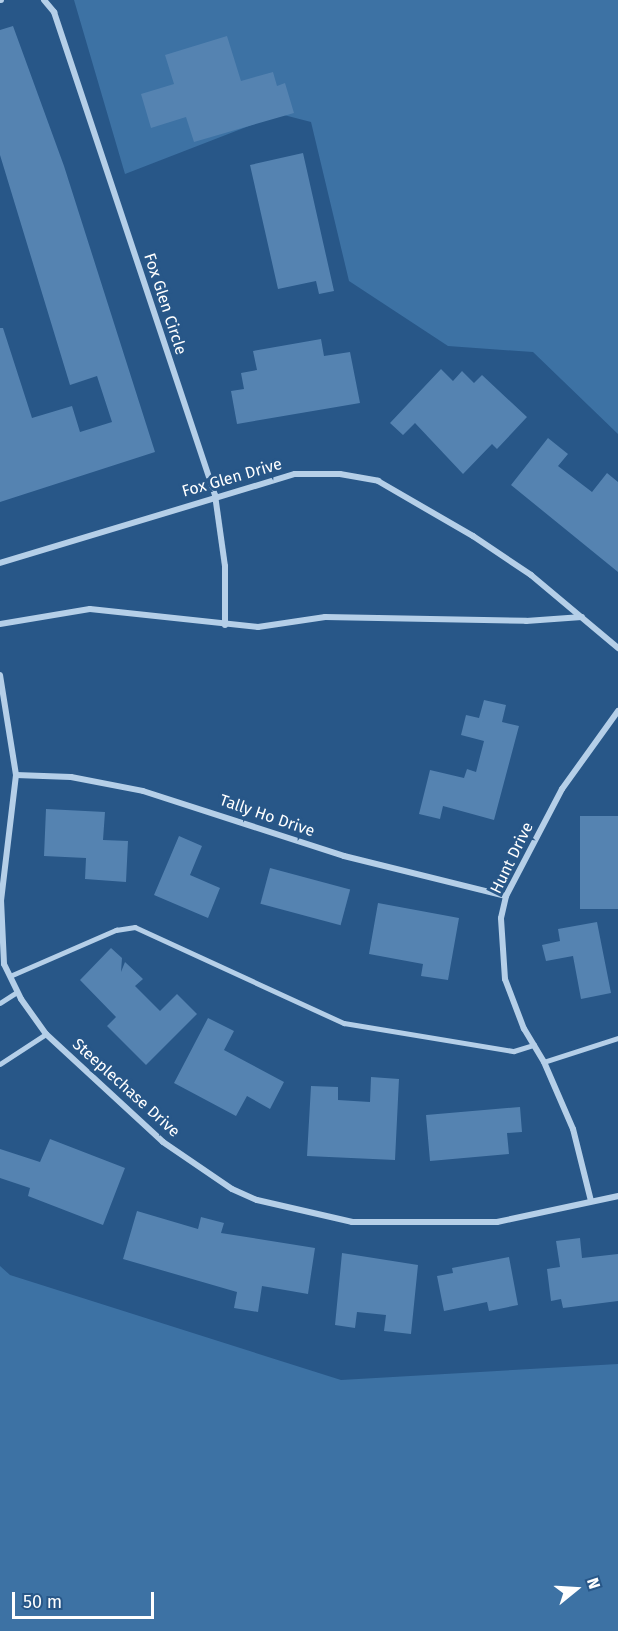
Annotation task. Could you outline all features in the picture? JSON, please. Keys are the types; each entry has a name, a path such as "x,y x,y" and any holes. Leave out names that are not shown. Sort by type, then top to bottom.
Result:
{"street":[{"name":"Fox Glen Circle","path":"44,0 54,12 215,495 225,566 225,625"},
{"name":"Fox Glen Drive","path":"0,563 215,495 295,474 340,474 378,481 474,536 531,575 618,648"},
{"path":"0,624 90,609 258,627 325,617 526,621 582,617"},
{"name":"Steeplechase Drive","path":"0,675 16,775 1,900 1,948 10,976 17,992 46,1034 163,1142 232,1189 256,1200 352,1222 448,1225 527,1218 618,1196"},
{"name":"Hunt Drive","path":"591,1201 573,1129 505,979 501,918 506,896 562,789 618,711"},
{"name":"Tally Ho Drive","path":"16,775 71,777 143,791 344,856 506,896"}],"lane":[{"path":"10,976 116,930 135,927 344,1023 514,1051 534,1045"},
{"path":"0,1003 17,992"},
{"path":"0,1064 46,1034"},
{"path":"544,1062 618,1038"}],"shaded area":[{"path":"74,0 618,0 618,434 533,352 448,346 349,281 311,122 280,114 125,174"},
{"path":"0,1266 10,1275 341,1380 618,1364 618,1631 0,1631"}],"building":[{"path":"13,26 64,166 155,452 0,502 0,328 3,328 32,418 72,406 80,432 112,422 97,376 70,385 0,155 0,30"},
{"path":"227,36 241,81 273,72 277,86 285,83 294,113 194,142 186,117 151,128 141,94 174,84 165,55"},
{"path":"303,153 334,291 319,294 316,281 278,289 250,165"},
{"path":"321,339 324,356 350,352 360,403 237,424 231,391 244,389 241,373 257,370 253,351"},
{"path":"441,369 453,381 462,371 474,383 482,375 527,417 497,449 492,444 463,474 415,423 403,435 390,423"},
{"path":"548,438 568,454 558,466 592,492 607,473 618,482 618,572 511,485"},
{"path":"484,700 506,705 502,722 519,726 494,820 443,806 440,819 419,814 430,770 464,778 467,769 476,772 484,741 461,735 466,715 479,718"},
{"path":"46,809 105,812 103,840 128,841 126,882 85,879 86,858 44,856"},
{"path":"580,816 618,816 618,909 580,909"},
{"path":"179,836 202,846 190,875 220,888 208,918 154,895"},
{"path":"270,868 350,889 341,925 260,904"},
{"path":"378,903 459,918 448,980 421,976 423,964 369,954"},
{"path":"597,922 611,993 581,999 573,956 546,961 542,945 560,941 558,929"},
{"path":"111,948 122,958 121,972 125,962 143,979 135,986 160,1011 177,994 197,1014 146,1065 107,1026 116,1017 80,980"},
{"path":"208,1018 234,1031 224,1050 284,1082 270,1109 247,1096 236,1116 174,1083"},
{"path":"371,1077 399,1079 395,1160 307,1156 311,1086 338,1087 338,1100 370,1102"},
{"path":"520,1107 522,1132 507,1133 509,1154 430,1161 426,1115"},
{"path":"50,1139 125,1168 103,1225 28,1196 30,1188 0,1178 0,1149 40,1162"},
{"path":"137,1211 198,1229 201,1217 224,1223 221,1233 315,1248 308,1294 262,1286 258,1312 234,1308 237,1292 123,1259"},
{"path":"580,1238 582,1258 618,1254 618,1301 563,1308 561,1299 551,1301 547,1269 560,1267 556,1241"},
{"path":"342,1253 418,1265 411,1334 384,1331 386,1315 357,1312 355,1328 335,1325"},
{"path":"509,1257 518,1305 489,1311 487,1302 444,1311 437,1276 453,1273 452,1268"}]}
